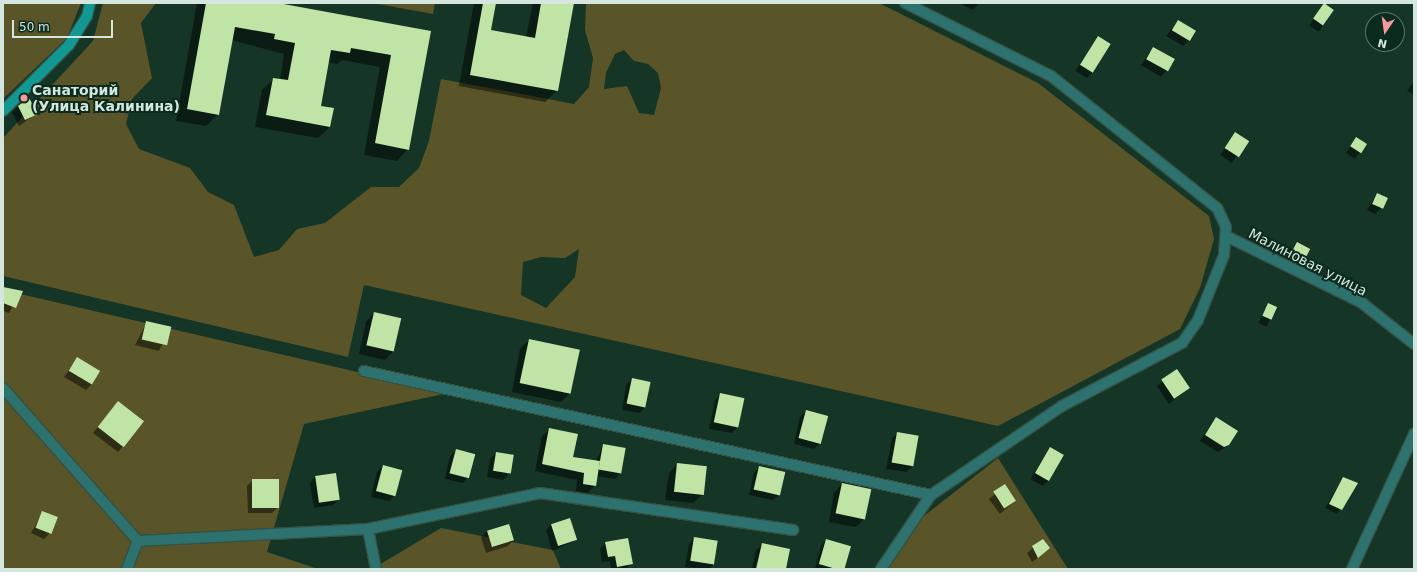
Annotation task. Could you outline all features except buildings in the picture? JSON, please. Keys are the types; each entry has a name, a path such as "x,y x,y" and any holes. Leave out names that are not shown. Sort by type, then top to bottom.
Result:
{"main road":[{"path":"3,111 69,46 87,16 90,3"}],"street":[{"path":"881,569 931,495 1062,406 1182,343 1198,320 1224,255 1226,236 1226,227 1217,208 1052,76 905,3"},
{"name":"Малиновая улица","path":"1226,236 1362,303 1414,344"},
{"path":"364,371 931,495"},
{"path":"3,388 138,541"},
{"path":"1352,569 1414,434"},
{"path":"138,541 368,529 540,493 793,530"},
{"path":"368,529 376,569"},
{"path":"127,569 138,541"}],"shaded area":[{"path":"3,3 81,3 67,38 3,99"},
{"path":"103,3 156,3 141,23 152,78 132,99 126,124 139,149 190,168 208,192 234,205 254,257 279,250 297,229 325,223 371,187 399,187 419,168 429,141 441,79 574,104 589,87 593,58 585,30 586,3 879,3 1038,83 1209,216 1214,239 1200,288 1180,329 998,426 364,285 348,357 3,276 3,138 93,41","holes":["624,50 634,61 648,64 658,73 661,88 654,115 639,113 627,86 604,89 606,73 615,54","579,249 575,277 546,308 521,295 523,262 541,257 565,258"]},
{"path":"372,3 435,3 433,14"},
{"path":"3,290 448,393 304,424 267,552 318,569 3,569"},
{"path":"998,458 1068,569 882,569 910,527"},
{"path":"441,528 553,550 561,569 372,569"}],"place":[{"name":"Санаторий (Улица Калинина)","path":"24,98"}]}
